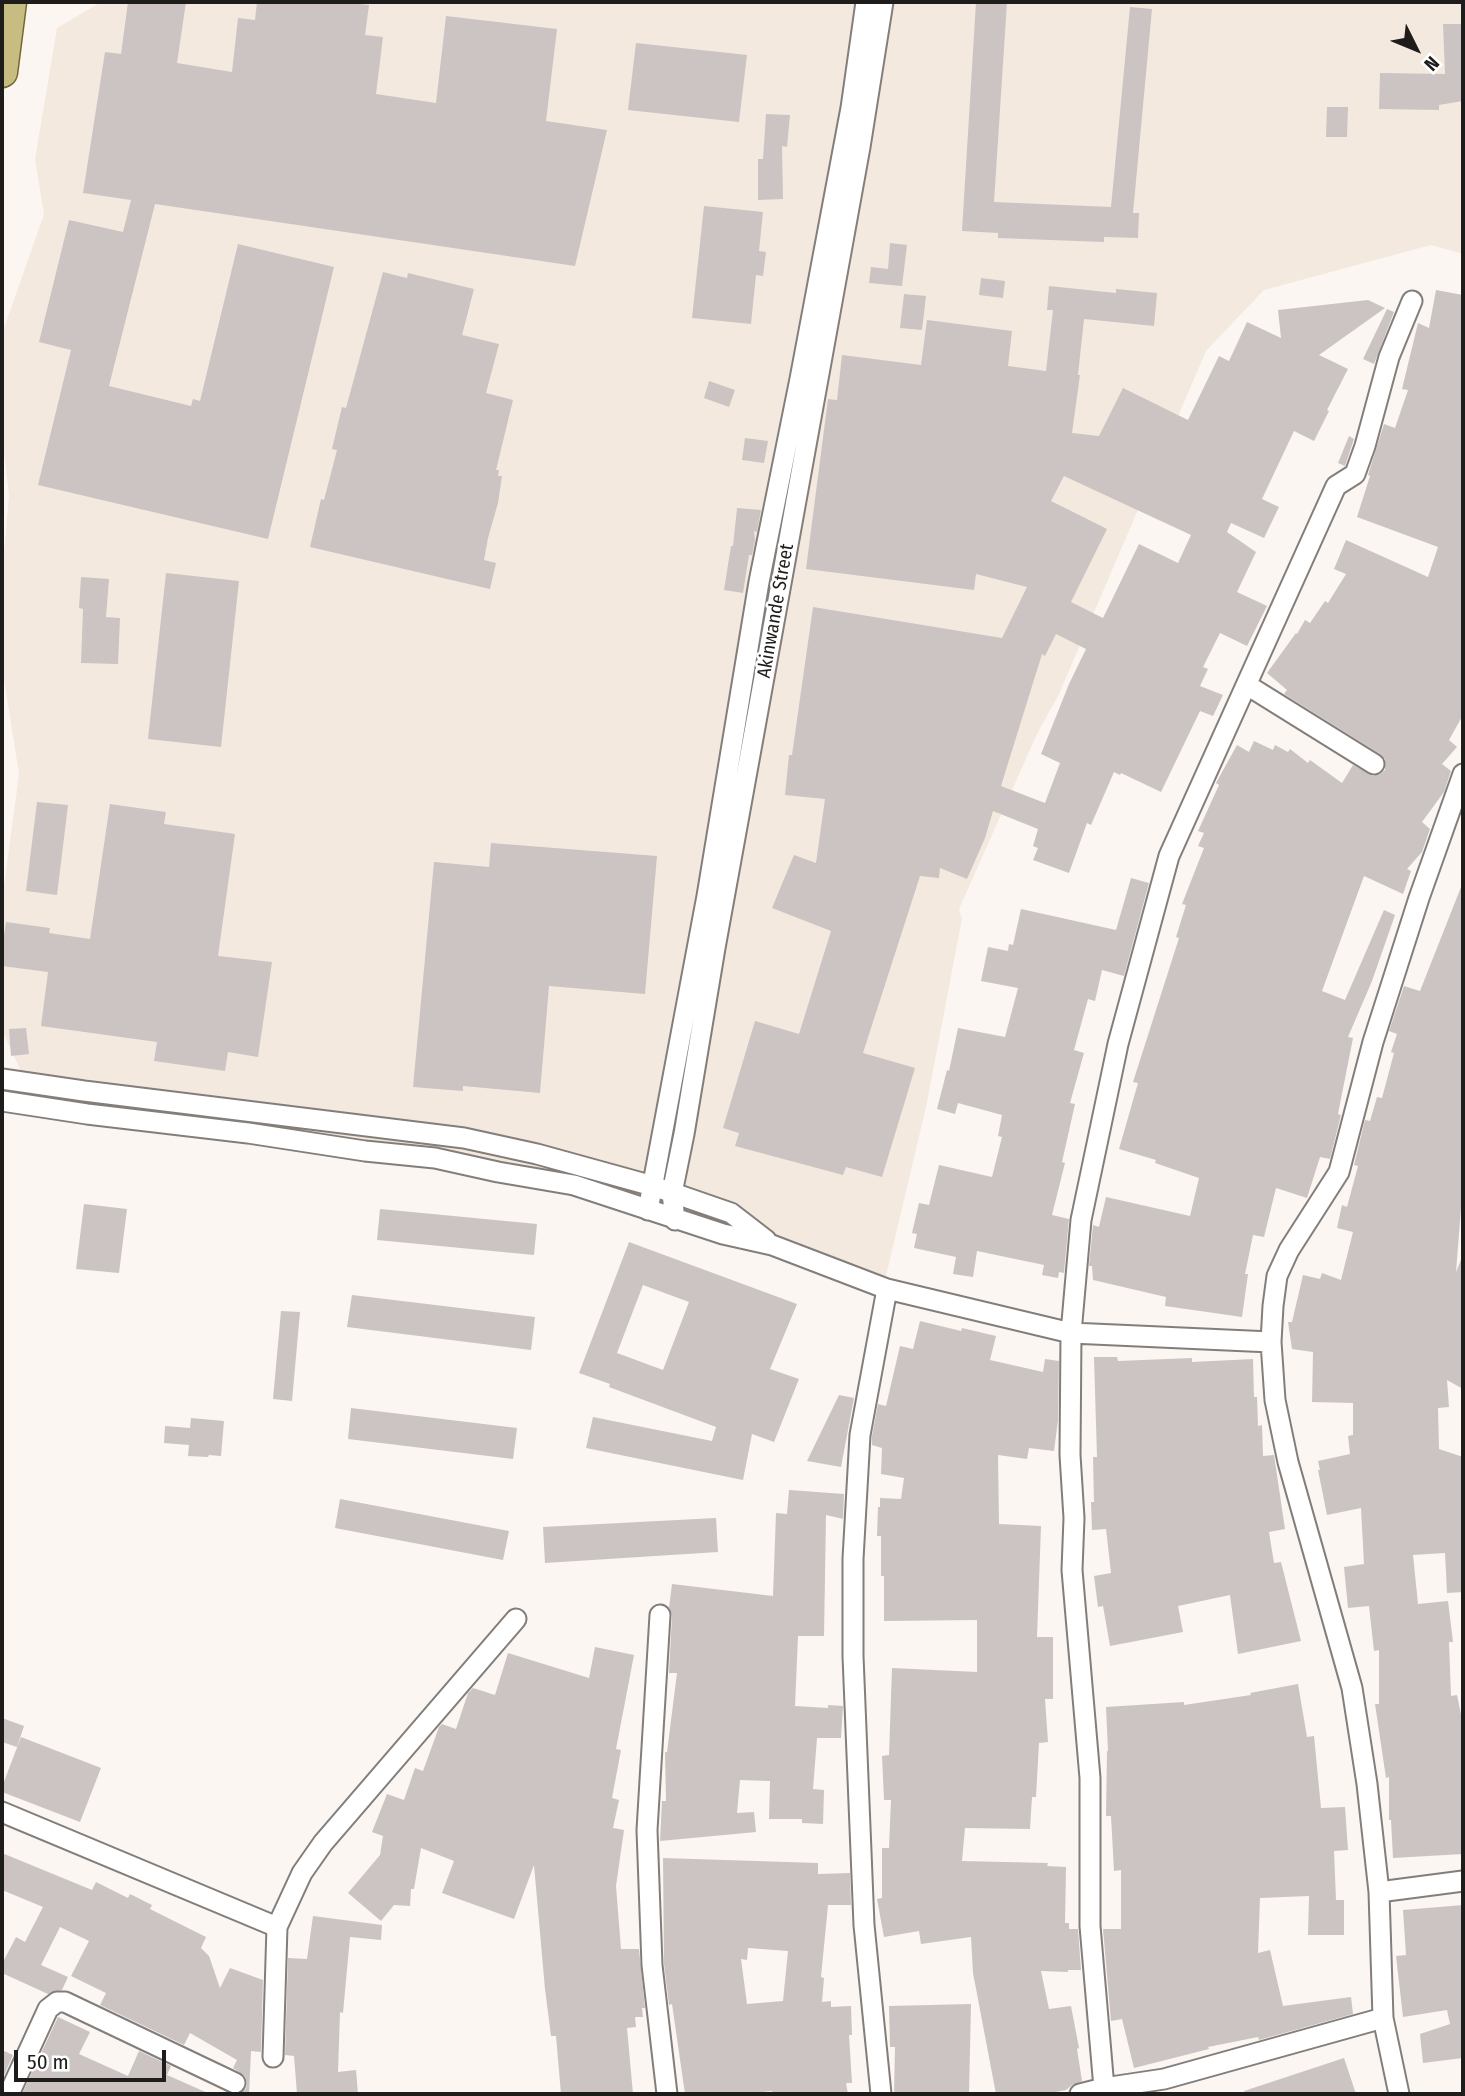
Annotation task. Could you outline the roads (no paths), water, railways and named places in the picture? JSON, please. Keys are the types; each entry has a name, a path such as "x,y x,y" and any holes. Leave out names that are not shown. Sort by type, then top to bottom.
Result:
{"main road":[{"path":"2,72 11,2"}],"street":[{"name":"Akinwande Street","path":"648,1210 707,896 759,582 848,121 866,2"},
{"name":"Akinwande Street","path":"675,1220 672,1193 860,147 883,2"},
{"path":"1104,2088 1090,1926 1090,1778 1072,1570 1074,1518 1070,1455 1071,1333 1081,1220 1118,1044 1169,856 1336,486 1355,474 1389,357 1412,301"},
{"path":"1247,685 1374,764"},
{"path":"1399,2094 1383,2018 1379,1892 1367,1784 1352,1688 1288,1462 1275,1400 1271,1342 1278,1276 1289,1250 1339,1172 1373,1042 1419,898 1463,774"},
{"path":"2,1079 464,1138 537,1154 653,1186 731,1213 772,1245"},
{"path":"2,1101 365,1151 436,1158 574,1185 675,1220 772,1245 887,1289 1071,1333 1271,1342"},
{"path":"881,2094 864,1926 853,1656 853,1559 860,1435 887,1289"},
{"path":"660,1615 647,1830 652,1965 667,2094"},
{"path":"273,2057 277,1927 302,1873 323,1843 516,1619"},
{"path":"2,1812 277,1927"},
{"path":"1379,1892 1463,1881"},
{"path":"9,2094 48,2009 57,2002 65,2002 235,2083"},
{"path":"1080,2094 1104,2088 1167,2087 1383,2018"}]}
